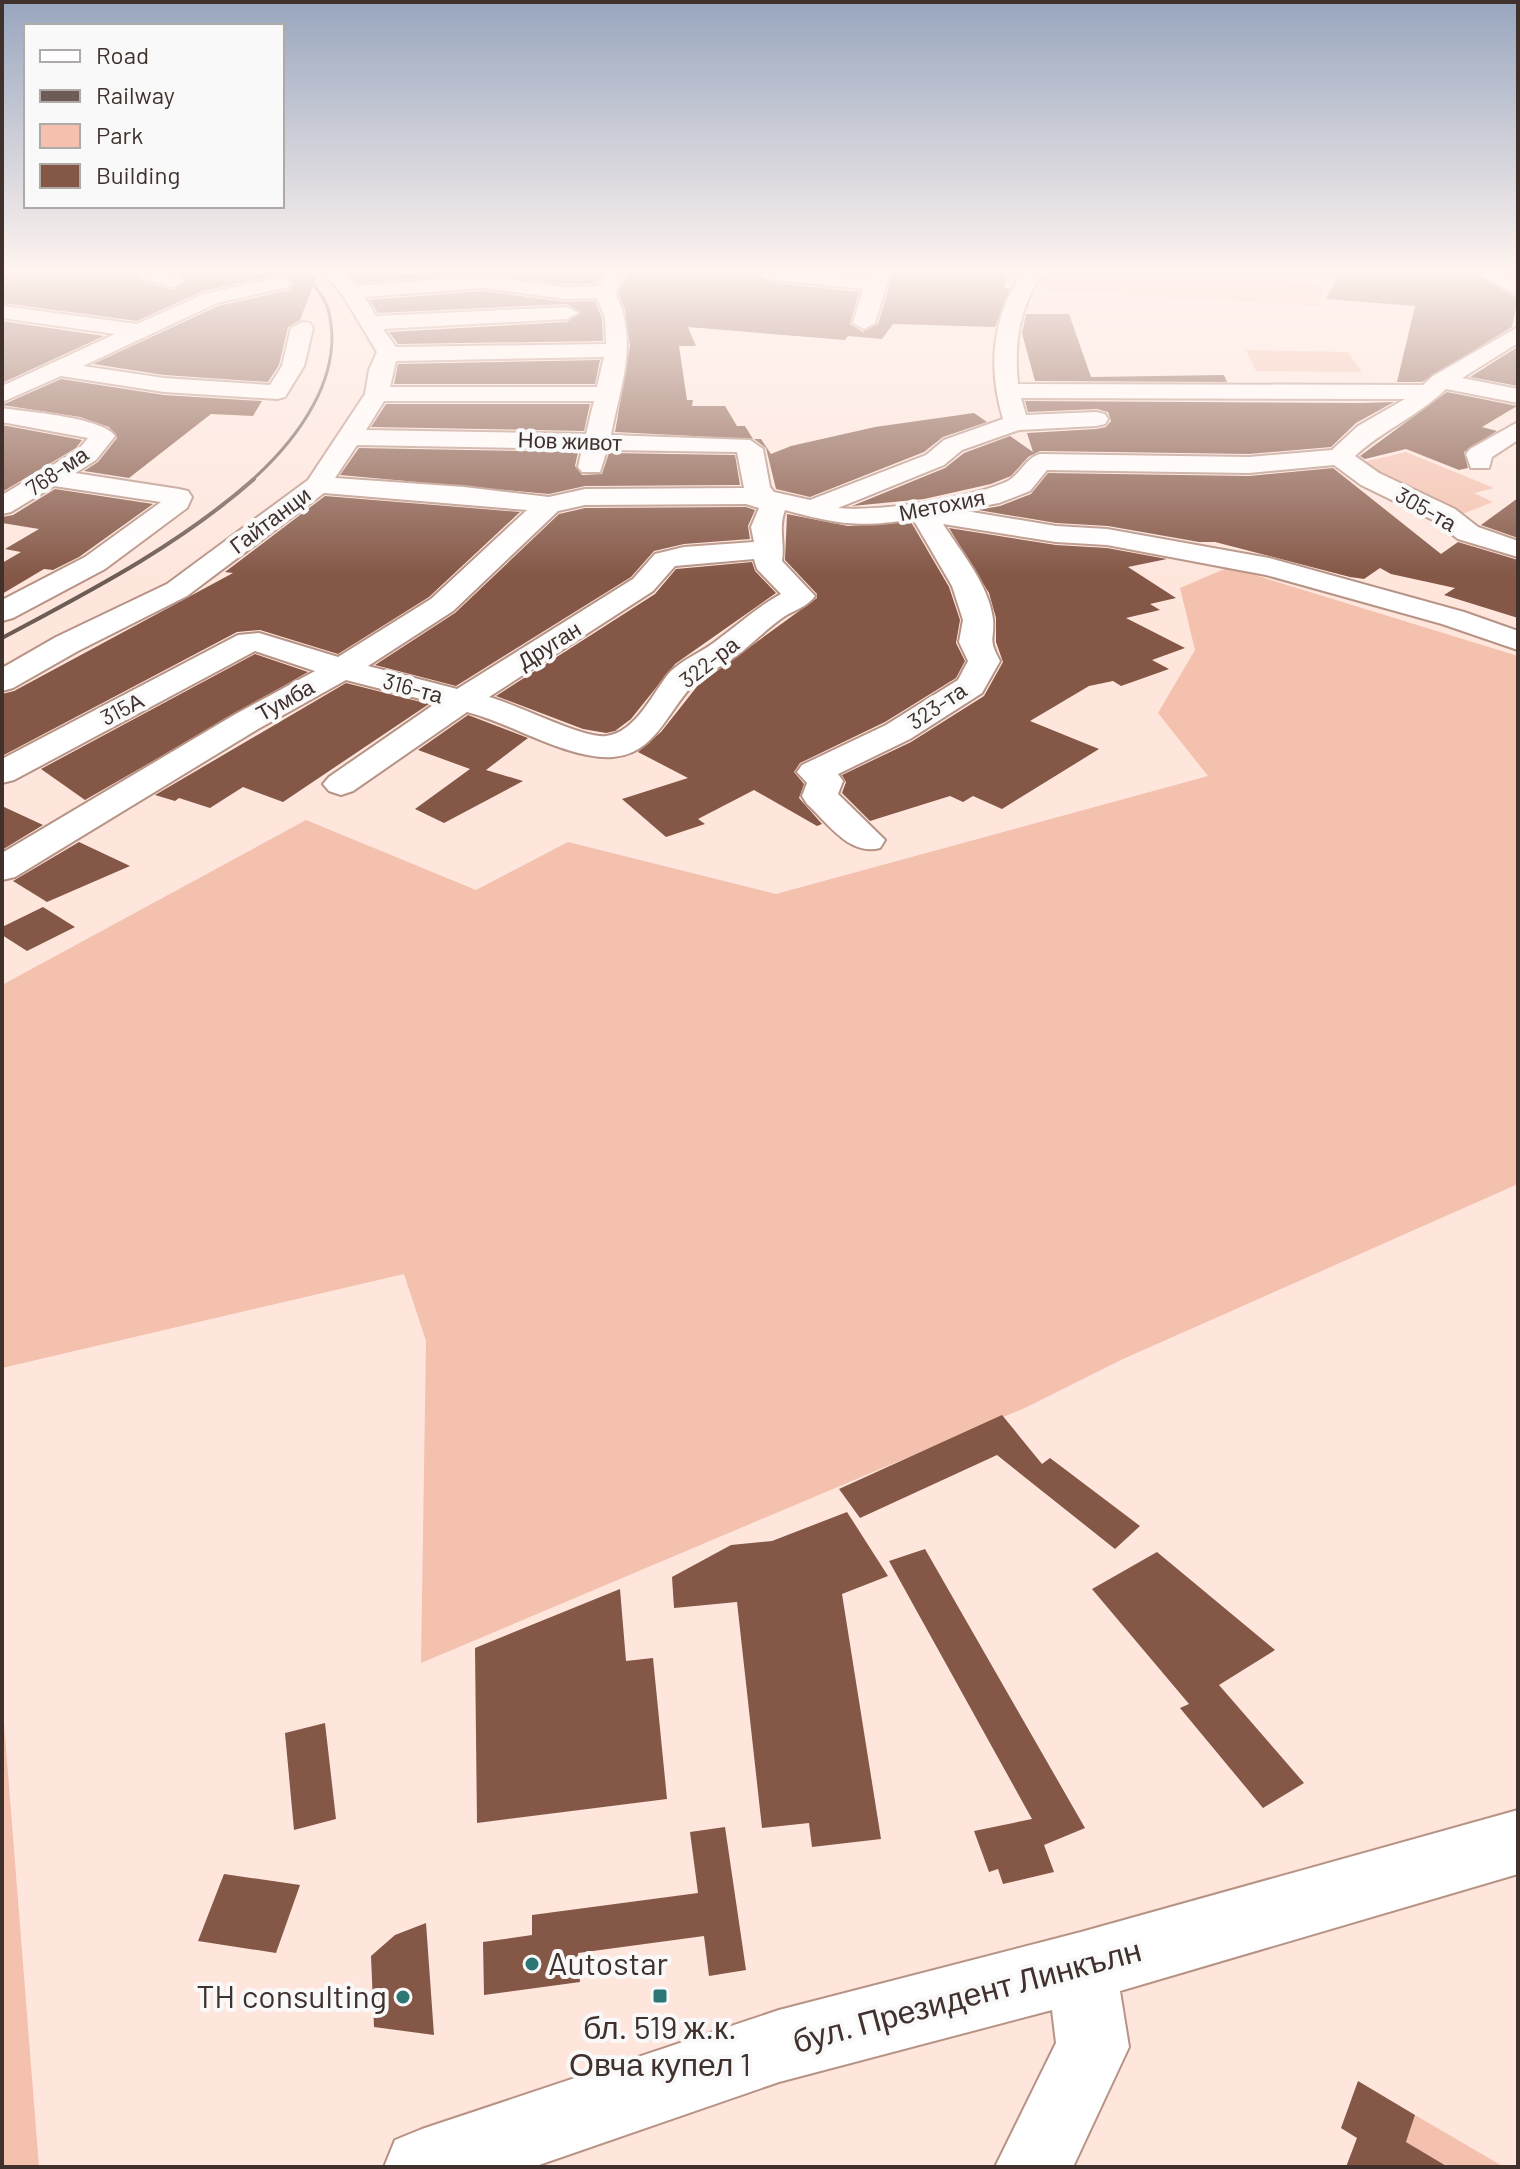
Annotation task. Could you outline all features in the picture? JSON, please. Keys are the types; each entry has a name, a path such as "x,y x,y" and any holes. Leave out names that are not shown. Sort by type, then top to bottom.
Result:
{"street":[{"path":"2,395 46,374"},
{"path":"92,374 164,385 277,392 288,374"},
{"name":"Гайтанци","path":"2,681 67,644 177,590 318,485 352,437 377,394 379,374"},
{"path":"585,497 611,374"},
{"path":"1007,374 1007,391 1016,423 1044,456 1040,462"},
{"path":"1040,462 1249,465 1339,457 1367,431 1422,399 1434,386 1454,374"},
{"path":"1007,391 1434,386 1518,396"},
{"path":"377,394 607,394"},
{"name":"768-ма","path":"2,415 89,430 103,436 87,455 54,478 2,506"},
{"path":"813,508 935,460 953,445 1016,423 1116,419"},
{"path":"1480,463 1479,454 1518,429"},
{"name":"Нов живот","path":"352,437 741,445 750,449 757,488 767,497"},
{"name":"305-та","path":"1339,457 1370,479 1445,515 1468,533 1518,549"},
{"name":"Метохия","path":"318,485 464,495 549,505 585,497 767,497 854,518 922,512 990,497 1021,485 1040,462"},
{"path":"2,612 95,563 144,529 178,502 179,497 54,478"},
{"path":"767,497 773,507 765,527 770,549"},
{"name":"Тумба","path":"2,869 246,722 342,669 442,605 549,505"},
{"path":"922,512 1056,534 1107,537 1269,567 1453,618 1518,641"},
{"name":"323-та","path":"867,840 820,796 825,781 814,772 898,732 971,686 984,661 974,642 978,620 967,586 922,512"},
{"name":"322-ра","path":"582,743 612,747 643,731 681,679 727,648 772,611 800,596 767,563 770,549"},
{"name":"Друган","path":"341,784 461,701 643,585 665,560 684,555 770,549"},
{"path":"2,578 53,586"},
{"name":"316-та","path":"242,644 259,642 342,669 503,711 582,743"},
{"name":"315А","path":"2,773 242,644"},
{"name":"бул. Президент Линкълн","path":"422,2167 779,2046 1081,1967 1518,1842"},
{"path":"1033,2167 1093,2047 1081,1967"}],"green space":[{"path":"1406,452 1494,488 1474,493 1493,502 1465,513 1445,515 1351,465"},
{"path":"1229,567 1518,656 1518,1184 1123,1359 1027,1407 421,1663 426,1341 404,1274 2,1368 2,985 306,820 476,890 568,842 776,894 1208,776 1158,713 1195,650 1180,588"},
{"path":"2,1697 39,2167 2,2167"},
{"path":"1415,2115 1504,2167 1448,2167 1406,2142"}],"building":[{"path":"2,374 21,374 2,383"},
{"path":"159,374 273,374 268,382"},
{"path":"396,374 597,374 595,384 394,384"},
{"path":"625,374 683,374 687,400 693,400 692,406 725,406 737,426 745,426 753,439 615,432"},
{"path":"1033,374 1090,374 1091,377 1224,375 1227,382 1035,381"},
{"path":"1399,374 1435,374 1422,382 1397,382"},
{"path":"1474,374 1517,374 1518,386 1470,377"},
{"path":"61,379 164,395 262,401 253,416 211,414 129,478 84,471 98,462 117,438 109,427 80,417 2,405"},
{"path":"1447,392 1517,406 1482,427 1497,431 1464,452 1468,468 1459,470 1406,449 1365,459 1360,456"},
{"path":"1025,401 1394,402 1356,423 1331,447 1249,454 1040,451 1028,457 1011,476 991,484 924,499 852,506 945,468 964,453 1010,436 1033,452 1027,433 1096,429 1106,427 1111,421 1108,412 1097,409 1028,412"},
{"path":"386,404 590,404 584,431 371,427"},
{"path":"974,413 987,422 943,437 924,452 810,497 776,489 766,448 754,439 761,439 771,454 791,446 875,427"},
{"path":"2,425 82,440 76,448 2,492"},
{"path":"359,448 578,452 575,466 582,475 602,474 609,453 735,455 740,485 585,486 549,494 340,475"},
{"path":"1333,468 1441,554 1458,542 1518,560 1518,618 1444,595 1455,588 1391,574 1380,568 1364,579 1350,577 1215,542 1108,526 1056,523 978,510 1000,506 1031,494 1048,473 1249,476"},
{"path":"55,489 153,504 79,557 53,570 44,569 2,594 2,563 21,552 5,549 39,529 2,523 2,517 13,515"},
{"path":"325,496 520,512 429,597 338,654 260,630 237,632 2,756 2,694 14,691 233,573 225,572"},
{"path":"1518,498 1518,538 1481,525"},
{"path":"746,507 755,510 748,526 750,539 684,544 654,551 631,577 456,686 375,665 455,613 559,514 585,508"},
{"path":"787,514 848,526 911,522 949,587 960,620 956,643 965,661 956,678 885,722 800,763 794,772 804,784 799,798 822,824 817,826 754,790 698,819 705,824 666,837 622,799 688,778 638,752 661,732 699,684 817,598 817,594 785,560"},
{"path":"949,528 1056,545 1107,548 1167,559 1128,567 1176,598 1150,604 1160,610 1126,618 1185,648 1152,660 1169,669 1121,686 1113,681 1089,686 1030,721 1099,749 1002,809 973,796 963,802 950,796 870,821 842,793 846,782 842,775 911,742 984,696 1003,662 996,642 996,618 989,593"},
{"path":"752,562 755,571 776,593 675,664 631,719 615,731 606,733 583,729 496,696 655,594 676,569"},
{"path":"255,654 308,672 85,800 41,769"},
{"path":"346,683 429,704 283,802 243,787 210,808 179,798 175,801 155,795"},
{"path":"468,715 528,738 486,770 523,781 444,823 415,809 470,769 418,750"},
{"path":"2,806 43,825 2,850"},
{"path":"79,842 130,866 47,902 13,881"},
{"path":"43,907 75,927 27,951 2,935 2,927"},
{"path":"1002,1415 1042,1464 1050,1458 1140,1526 1115,1549 997,1455 860,1518 839,1489"},
{"path":"847,1512 888,1576 842,1594 881,1839 812,1847 809,1823 762,1828 737,1602 674,1608 672,1577 731,1545 772,1541"},
{"path":"925,1549 1085,1828 1044,1845 1054,1872 1003,1884 998,1869 989,1872 974,1831 1032,1819 889,1561"},
{"path":"1157,1552 1275,1650 1219,1685 1304,1783 1263,1808 1180,1708 1189,1704 1092,1589"},
{"path":"620,1589 626,1661 653,1658 667,1799 477,1823 475,1648"},
{"path":"325,1723 336,1819 294,1830 285,1733"},
{"path":"725,1827 746,1970 709,1976 704,1936 578,1953 580,1982 484,1995 483,1942 532,1935 532,1915 698,1893 690,1832"},
{"path":"224,1874 300,1885 276,1953 198,1941"},
{"path":"426,1923 434,2035 374,2027 371,1956 395,1935"},
{"path":"1358,2081 1415,2115 1406,2142 1448,2167 1346,2167 1357,2138 1341,2128"}],"railway":[{"path":"251,481 301,426 326,374"},
{"path":"2,638 164,546 195,526 254,479"}],"place":[{"name":"Autostar","path":"532,1964"},
{"name":"бл. 519 ж.к. Овча купел 1","path":"660,1996"},
{"name":"TH consulting","path":"403,1997"}]}
